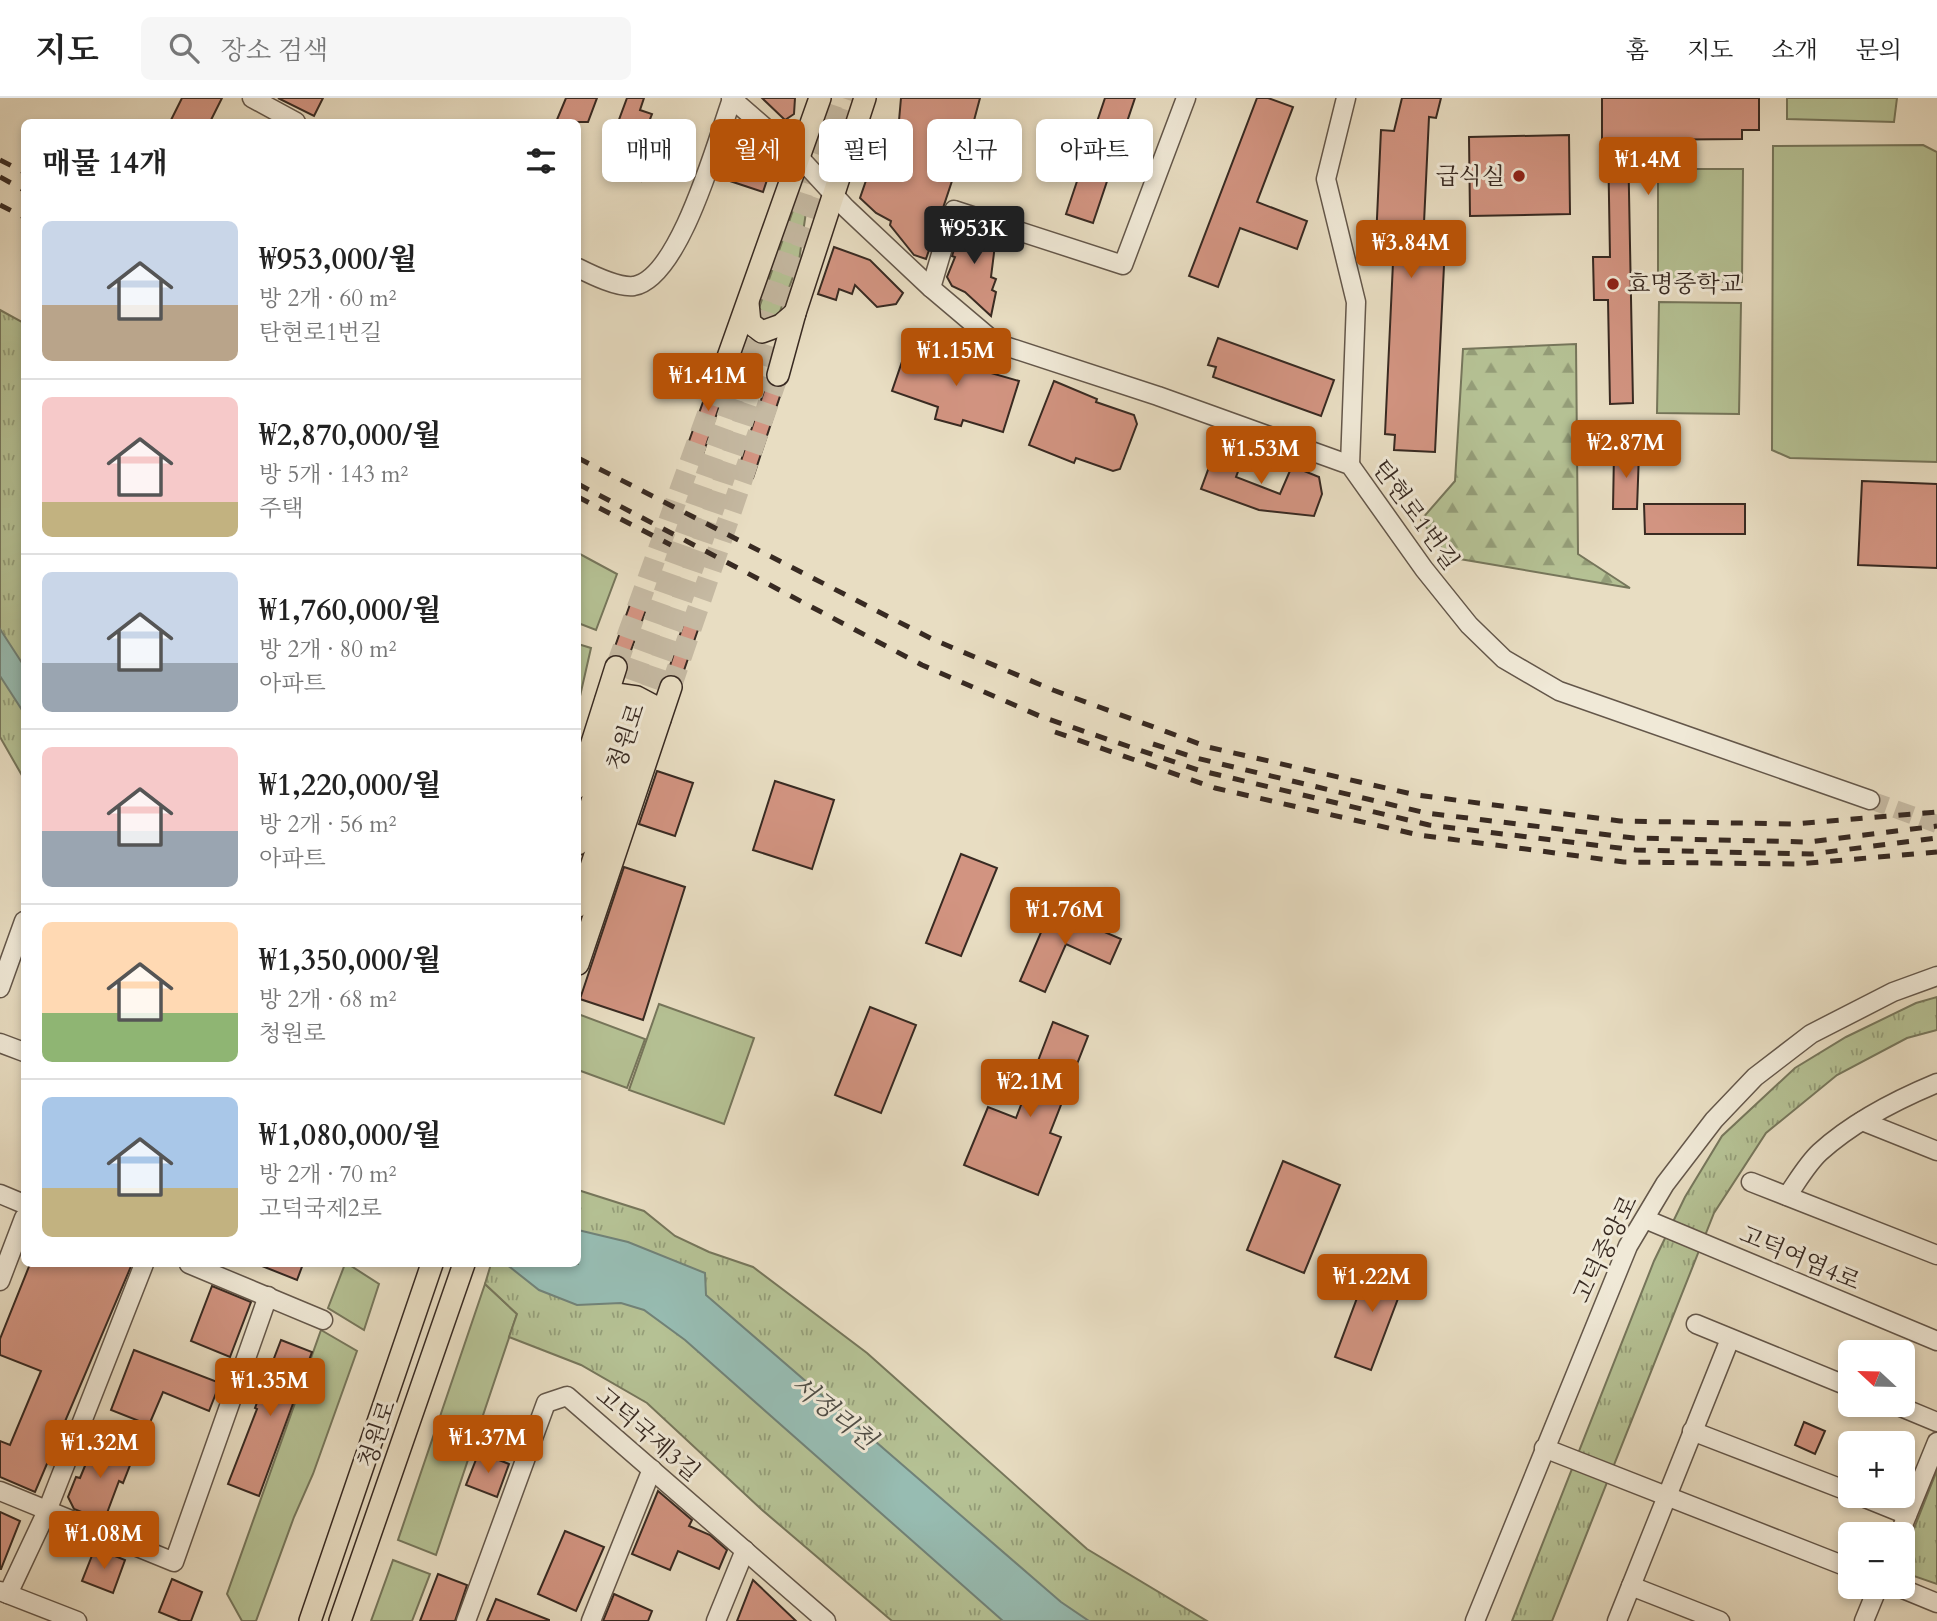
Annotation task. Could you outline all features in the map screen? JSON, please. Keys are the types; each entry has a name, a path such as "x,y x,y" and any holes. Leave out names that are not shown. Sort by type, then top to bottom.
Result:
{"main road":[{"path":"805,143 820,98"},
{"path":"778,375 795,313 865,98"},
{"path":"728,357 791,182"},
{"path":"748,300 750,323 762,332 781,325 795,313"},
{"name":"청원로","path":"581,950 632,712 616,667"},
{"name":"청원로","path":"581,783 632,712 671,687"},
{"name":"청원로","path":"581,837 632,712"},
{"name":"청원로","path":"581,895 632,712"},
{"name":"청원로","path":"310,1621 431,1267"},
{"name":"청원로","path":"340,1621 463,1267"}],"street":[{"path":"252,98 290,119"},
{"path":"581,269 602,279 633,286 654,276 675,248 689,219 732,98"},
{"name":"탄현로1번길","path":"732,98 756,119"},
{"path":"931,288 954,210 1124,265 1186,98"},
{"path":"1346,98 1326,179 1356,302 1350,465"},
{"name":"탄현로1번길","path":"805,163 931,288 996,343 1158,396 1350,465 1454,607 1504,659 1570,696 1870,800"},
{"path":"0,988 21,929"},
{"name":"고덕중앙로","path":"1475,1621 1628,1246 1665,1184 1714,1120 1755,1077 1811,1034 1893,992 1937,976"},
{"path":"0,1043 21,1051"},
{"path":"1787,1196 1818,1153 1863,1121 1905,1096 1937,1083"},
{"path":"1863,1121 1937,1151"},
{"path":"1751,1182 1937,1255"},
{"path":"0,1194 21,1203"},
{"name":"고덕여염4로","path":"1644,1219 1937,1341"},
{"path":"0,1281 21,1226"},
{"path":"77,1621 4,1592 47,1511 143,1267"},
{"path":"196,1267 323,1320"},
{"path":"0,1491 174,1562 268,1296"},
{"path":"1696,1324 1838,1382"},
{"path":"1617,1621 1730,1339"},
{"name":"고덕국제3길","path":"466,1621 546,1403 567,1396 825,1621"},
{"path":"1915,1413 1937,1422"},
{"path":"1692,1432 1838,1487"},
{"path":"1904,1522 1937,1442"},
{"path":"1545,1448 1838,1563"},
{"path":"591,1621 652,1469"},
{"path":"1890,1508 1907,1515"},
{"path":"716,1621 745,1550"},
{"path":"1631,1586 1720,1621"},
{"path":"1915,1594 1937,1603"},
{"path":"1864,1621 1873,1599"}],"green space":[{"path":"1787,98 1897,98 1894,122 1787,119"},
{"path":"1923,145 1937,152 1937,462 1790,458 1772,450 1773,146"},
{"path":"1658,169 1743,169 1742,282 1658,282"},
{"path":"799,193 807,205 799,261 779,314 767,318 759,308"},
{"path":"1659,302 1741,303 1739,414 1657,413"},
{"path":"0,310 21,321 21,774 0,737"},
{"path":"1576,344 1578,554 1630,588 1448,557 1421,520 1455,481 1463,349"},
{"path":"581,555 617,574 596,630 581,624"},
{"path":"581,645 591,648 581,692"},
{"path":"1937,997 1937,1030 1907,1038 1837,1075 1766,1133 1714,1213 1552,1621 1512,1621 1654,1261 1685,1197 1722,1136 1795,1068 1846,1037 1916,1003"},
{"path":"659,1004 754,1038 724,1124 629,1090"},
{"path":"581,1015 645,1039 627,1088 581,1071"},
{"path":"581,1191 644,1211 675,1236 709,1252 753,1267 867,1353 1087,1549 1207,1621 892,1621 761,1509 647,1403 581,1365 509,1337 517,1314 485,1284 490,1267 581,1267"},
{"path":"344,1267 353,1267 379,1284 364,1330 328,1308"},
{"path":"485,1284 517,1314 436,1555 398,1540"},
{"path":"321,1330 357,1351 256,1621 242,1621 227,1594"},
{"path":"1937,1470 1937,1584 1915,1576 1915,1526"},
{"path":"393,1560 430,1574 412,1621 371,1621"}],"water":[{"path":"0,629 21,661 21,708 0,676"},
{"name":"서정리천","path":"581,1231 628,1242 705,1273 706,1295 1061,1602 1089,1621 1003,1621 685,1340 644,1310 621,1303 577,1305 539,1290 510,1267 581,1267"}],"building":[{"path":"182,98 222,98 212,119 172,119"},
{"path":"278,98 323,98 314,116"},
{"path":"566,98 597,98 588,122 581,122 581,119 557,119"},
{"path":"627,98 644,98 640,110 652,114 650,119 619,119"},
{"path":"762,98 795,98 794,114 784,119"},
{"path":"901,98 980,98 974,119 927,119 927,182 952,182 926,259 914,255 890,225 891,221 876,213 860,198 866,182 913,182 913,119 899,119"},
{"path":"1105,98 1135,98 1128,119 1098,119"},
{"path":"1257,98 1268,98 1293,107 1257,202 1307,221 1297,249 1240,228 1218,287 1189,276"},
{"path":"1402,98 1441,98 1436,118 1429,117 1423,244 1445,245 1435,452 1394,450 1395,435 1385,434 1394,241 1376,240 1381,130 1394,131"},
{"path":"1602,98 1759,98 1759,130 1742,130 1742,139 1628,140 1633,403 1610,404 1608,300 1594,300 1593,257 1610,257 1608,140 1602,140"},
{"name":"급식실","path":"1569,135 1570,214 1470,216 1469,137"},
{"path":"733,182 766,182 763,192"},
{"path":"1077,182 1107,182 1093,223 1066,214"},
{"path":"962,224 996,237 991,277 996,279 992,290 996,292 991,316 965,292 952,286 947,277 955,257 952,256"},
{"path":"834,247 870,260 903,293 896,304 877,307 855,285 852,294 839,289 836,300 818,294"},
{"path":"940,333 932,356 1019,381 1003,432 963,420 961,426 935,419 938,407 892,391 906,350 918,354 926,334"},
{"path":"1218,338 1334,380 1321,416 1213,377 1216,367 1208,365"},
{"path":"717,363 723,369 732,369 701,460 684,455"},
{"path":"1054,381 1097,399 1096,402 1134,415 1137,424 1120,469 1113,471 1076,458 1074,463 1029,445"},
{"path":"767,382 774,387 783,387 753,478 737,473"},
{"path":"1219,440 1246,450 1236,477 1280,494 1292,466 1319,477 1322,494 1314,516 1259,510 1201,489"},
{"path":"1614,452 1639,452 1637,509 1613,509"},
{"path":"1862,481 1937,484 1937,568 1858,565"},
{"path":"1644,504 1745,504 1745,534 1645,534"},
{"path":"633,596 649,602 627,661 621,655 612,655"},
{"path":"687,613 702,618 681,679 675,674 667,675"},
{"path":"657,771 693,783 675,836 639,824"},
{"path":"775,781 834,800 812,869 753,850"},
{"path":"961,854 997,868 961,956 926,943"},
{"path":"624,867 685,887 643,1020 581,999"},
{"path":"1051,909 1121,939 1110,964 1066,944 1045,992 1020,981"},
{"path":"870,1007 916,1025 881,1113 835,1095"},
{"path":"1053,1022 1088,1036 1050,1133 1061,1137 1038,1195 964,1165 988,1107 1016,1118"},
{"path":"1283,1161 1340,1185 1304,1273 1247,1250"},
{"path":"1372,1258 1408,1272 1371,1370 1335,1357"},
{"path":"29,1267 131,1267 35,1492 0,1477 0,1441 10,1445 41,1371 0,1355 0,1339"},
{"path":"264,1267 302,1267 297,1280"},
{"path":"212,1286 251,1302 230,1357 191,1341"},
{"path":"281,1340 312,1352 259,1496 228,1484"},
{"path":"134,1350 220,1383 209,1411 163,1392 149,1425 111,1410"},
{"path":"1804,1422 1825,1431 1815,1454 1795,1445"},
{"path":"96,1439 134,1455 123,1483 119,1481 104,1521 74,1509 68,1497 76,1477 80,1478"},
{"path":"479,1452 509,1464 497,1497 466,1485"},
{"path":"658,1491 692,1520 689,1526 710,1535 727,1550 719,1569 678,1551 670,1570 632,1554"},
{"path":"0,1512 20,1521 1,1569 0,1569"},
{"path":"565,1531 604,1547 576,1611 538,1594"},
{"path":"95,1548 125,1560 113,1593 82,1581"},
{"path":"438,1574 467,1585 455,1621 420,1621"},
{"path":"172,1579 202,1592 191,1621 181,1621 159,1612"},
{"path":"753,1580 796,1621 737,1621"},
{"path":"614,1594 652,1611 648,1621 603,1621"},
{"path":"496,1599 549,1620 549,1621 487,1621"}],"tunnel":[{"path":"622,710 745,367 834,98"},
{"path":"641,717 852,98"},
{"path":"616,667 728,357"},
{"path":"671,687 778,375"},
{"path":"1870,800 1937,824"}],"railway":[{"path":"0,160 21,170"},
{"path":"0,177 21,188"},
{"path":"0,205 21,216"},
{"path":"581,460 932,639 1053,690 1208,747 1416,795 1620,821 1795,824 1937,812"},
{"path":"581,486 922,665 1042,717 1198,770 1429,825 1636,850 1811,854 1937,838"},
{"path":"581,499 671,545"},
{"path":"1055,732 1215,788 1419,835 1624,862 1798,864 1937,852"},
{"path":"1153,744 1196,758 1426,813 1634,838 1808,842 1937,826"}],"place":[{"name":"급식실","path":"1519,176"},
{"name":"효명중학교","path":"1613,284"}]}
